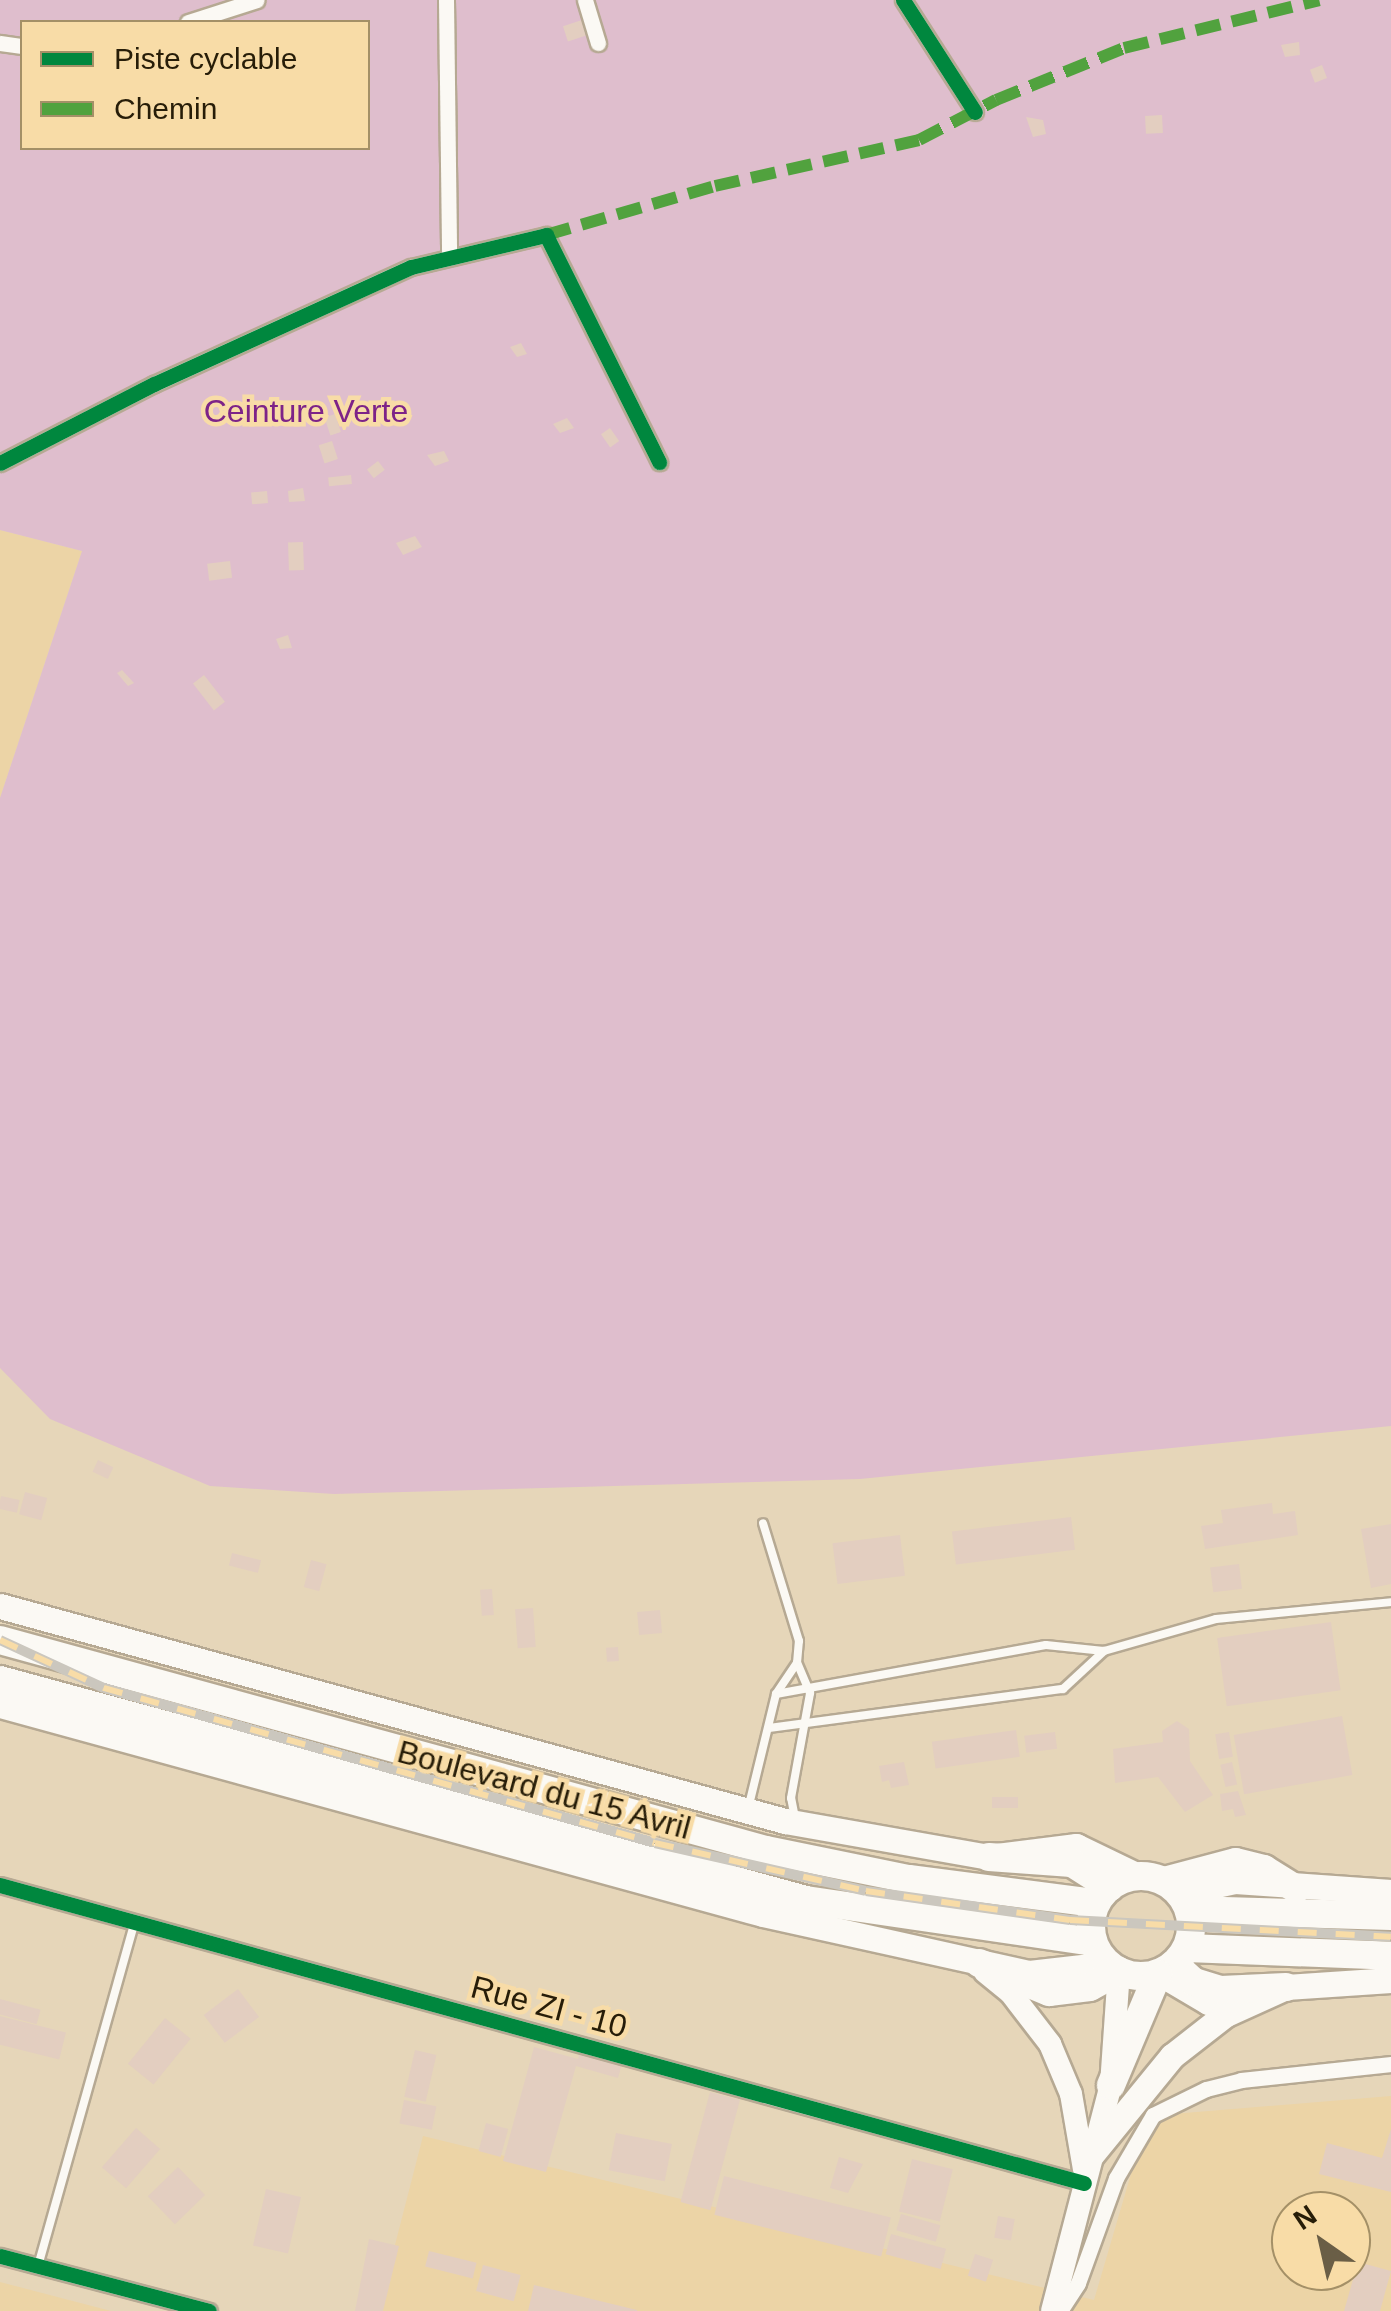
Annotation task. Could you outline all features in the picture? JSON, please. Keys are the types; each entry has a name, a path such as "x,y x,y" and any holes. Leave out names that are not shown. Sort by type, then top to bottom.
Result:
{"highway":[{"name":"Boulevard du 15 Avril","path":"0,1640 749,1846 909,1879 1103,1895"},
{"name":"Boulevard du 15 Avril","path":"0,1680 769,1891 1107,1959 1170,1965"},
{"path":"975,1962 1049,1992 1090,1986 1107,1959 1103,1895 1072,1863 989,1858"},
{"path":"1167,1890 1236,1862 1264,1869 1296,1889"},
{"path":"1103,1895 1167,1890 1391,1916"},
{"path":"1110,2085 1170,1965 1167,1890"},
{"path":"1170,1965 1391,1956"},
{"path":"1170,1965 1194,1982 1221,1990 1286,1987"}],"main road":[{"name":"Boulevard du 15 Avril","path":"0,1606 747,1812 989,1858 1076,1846 1167,1890"},
{"name":"Boulevard du 15 Avril","path":"0,1705 617,1876 975,1962"},
{"path":"1296,1889 1391,1892"},
{"path":"1170,1965 1208,2002 1250,2001"},
{"path":"1087,2172 1172,2056 1250,2001 1286,1987 1391,1980"}],"street":[{"path":"194,20 258,0"},
{"path":"446,0 450,254"},
{"path":"585,0 598,43"},
{"path":"904,0 975,112"},
{"path":"0,463 299,315 450,254 546,236 658,462"},
{"name":"Rue ZI - 10","path":"0,1884 1087,2172"},
{"path":"1052,2311 1110,2085 1107,1959"},
{"path":"975,1962 1010,1992 1050,2044 1071,2094 1087,2172"},
{"path":"1060,2311 1078,2284 1116,2178 1153,2115 1206,2089 1241,2080 1391,2064"},
{"path":"0,2256 208,2311"}],"lane":[{"path":"747,1812 776,1694 796,1662 799,1641 763,1523"},
{"path":"776,1694 810,1693 1046,1646 1104,1651 1216,1620 1391,1602"},
{"path":"770,1728 808,1728 1063,1689 1104,1651"},
{"path":"796,1662 810,1693 808,1728 791,1798 797,1823"},
{"path":"38,2266 134,1922"}],"shaded area":[{"path":"0,530 82,551 0,798"},
{"path":"1391,2096 1391,2311 378,2311 423,2136 1094,2300 1148,2116"},
{"path":"0,2282 111,2311 0,2311"}],"green space":[{"name":"Ceinture Verte","path":"0,0 1391,0 1391,1426 860,1479 334,1494 210,1486 50,1419 0,1368 0,798 82,551 0,530"}],"building":[{"path":"582,20 587,35 568,41 563,26"},
{"path":"1299,42 1300,55 1285,57 1281,45"},
{"path":"1322,65 1327,78 1315,83 1310,70"},
{"path":"1162,115 1163,133 1146,134 1145,116"},
{"path":"1026,117 1043,120 1046,134 1033,137"},
{"path":"521,343 527,354 517,357 510,347"},
{"path":"335,414 341,432 330,435 325,417"},
{"path":"567,418 574,428 560,433 553,424"},
{"path":"610,428 619,441 610,447 601,434"},
{"path":"332,441 338,459 325,463 319,445"},
{"path":"444,451 449,461 435,466 427,455"},
{"path":"378,461 385,470 374,478 367,470"},
{"path":"351,475 352,484 329,486 328,477"},
{"path":"303,488 305,501 289,502 288,491"},
{"path":"267,491 268,503 252,504 251,492"},
{"path":"415,536 422,547 403,555 396,543"},
{"path":"303,542 304,570 289,571 288,543"},
{"path":"230,561 232,578 209,581 207,564"},
{"path":"288,635 292,648 280,649 276,639"},
{"path":"122,670 134,683 128,686 117,673"},
{"path":"204,675 225,702 214,710 193,684"},
{"path":"98,1460 113,1467 108,1479 93,1472"},
{"path":"25,1492 47,1498 41,1520 19,1514"},
{"path":"1,1496 20,1500 17,1513 0,1509"},
{"path":"1272,1503 1273,1514 1295,1511 1298,1535 1205,1549 1201,1526 1223,1523 1221,1510"},
{"path":"1071,1517 1075,1550 956,1564 952,1532"},
{"path":"1391,1524 1391,1584 1371,1588 1361,1529"},
{"path":"900,1535 905,1576 838,1584 833,1543"},
{"path":"232,1553 261,1560 258,1573 229,1566"},
{"path":"311,1560 326,1564 319,1591 304,1587"},
{"path":"1239,1564 1242,1589 1213,1592 1210,1568"},
{"path":"492,1589 494,1615 482,1616 480,1590"},
{"path":"533,1608 536,1647 518,1648 515,1609"},
{"path":"660,1610 662,1633 639,1635 637,1612"},
{"path":"1331,1622 1341,1690 1227,1706 1217,1638"},
{"path":"618,1647 619,1661 607,1662 606,1648"},
{"path":"1342,1716 1352,1775 1244,1794 1234,1735"},
{"path":"1177,1721 1189,1729 1190,1761 1213,1795 1185,1812 1158,1777 1115,1783 1113,1749 1163,1742 1162,1731"},
{"path":"1016,1730 1020,1757 936,1769 932,1742"},
{"path":"1055,1732 1057,1749 1026,1753 1024,1736"},
{"path":"1229,1732 1233,1757 1219,1759 1215,1734"},
{"path":"904,1762 909,1785 891,1788 889,1780 882,1782 879,1766"},
{"path":"1232,1762 1237,1784 1225,1787 1220,1765"},
{"path":"1238,1791 1246,1815 1235,1817 1233,1809 1222,1811 1220,1794"},
{"path":"992,1797 1018,1797 1018,1808 992,1808"},
{"path":"238,1989 259,2017 225,2043 204,2015"},
{"path":"0,1999 41,2010 37,2024 0,2015"},
{"path":"0,2016 66,2032 59,2060 0,2045"},
{"path":"165,2018 191,2039 154,2085 128,2064"},
{"path":"534,2047 578,2059 581,2048 623,2060 618,2078 576,2066 546,2172 503,2161"},
{"path":"415,2050 436,2055 426,2102 404,2097"},
{"path":"710,2092 740,2100 710,2210 680,2202"},
{"path":"404,2100 436,2106 432,2130 399,2124"},
{"path":"486,2123 508,2129 501,2157 478,2151"},
{"path":"136,2128 160,2149 126,2188 102,2167"},
{"path":"1391,2129 1391,2192 1319,2174 1327,2143 1382,2158"},
{"path":"616,2133 672,2144 665,2181 609,2170"},
{"path":"839,2157 863,2164 848,2193 830,2188"},
{"path":"912,2159 953,2169 940,2222 899,2211"},
{"path":"178,2167 205,2195 175,2224 148,2196"},
{"path":"724,2176 891,2218 881,2256 714,2215"},
{"path":"266,2189 301,2197 288,2254 253,2246"},
{"path":"901,2214 940,2225 936,2242 896,2230"},
{"path":"998,2216 1015,2219 1011,2241 994,2238"},
{"path":"891,2234 946,2249 941,2269 886,2254"},
{"path":"369,2239 399,2246 383,2311 355,2311"},
{"path":"429,2251 477,2263 473,2278 425,2267"},
{"path":"975,2254 993,2260 986,2282 968,2276"},
{"path":"483,2265 521,2275 514,2301 476,2291"},
{"path":"1371,2266 1391,2271 1380,2311 1344,2311 1350,2291 1371,2291"},
{"path":"534,2285 637,2310 637,2311 528,2311"}],"railway":[{"path":"0,1640 104,1688 655,1843 866,1891 1070,1920 1391,1937"}],"marked path":[{"path":"546,235 715,186 919,140 996,100 1124,48 1319,0"}],"cycle path":[{"path":"903,0 975,112"},
{"path":"0,463 154,384 411,267 546,235 659,462"},
{"path":"0,1885 1084,2183"},
{"path":"0,2256 209,2311"}]}
